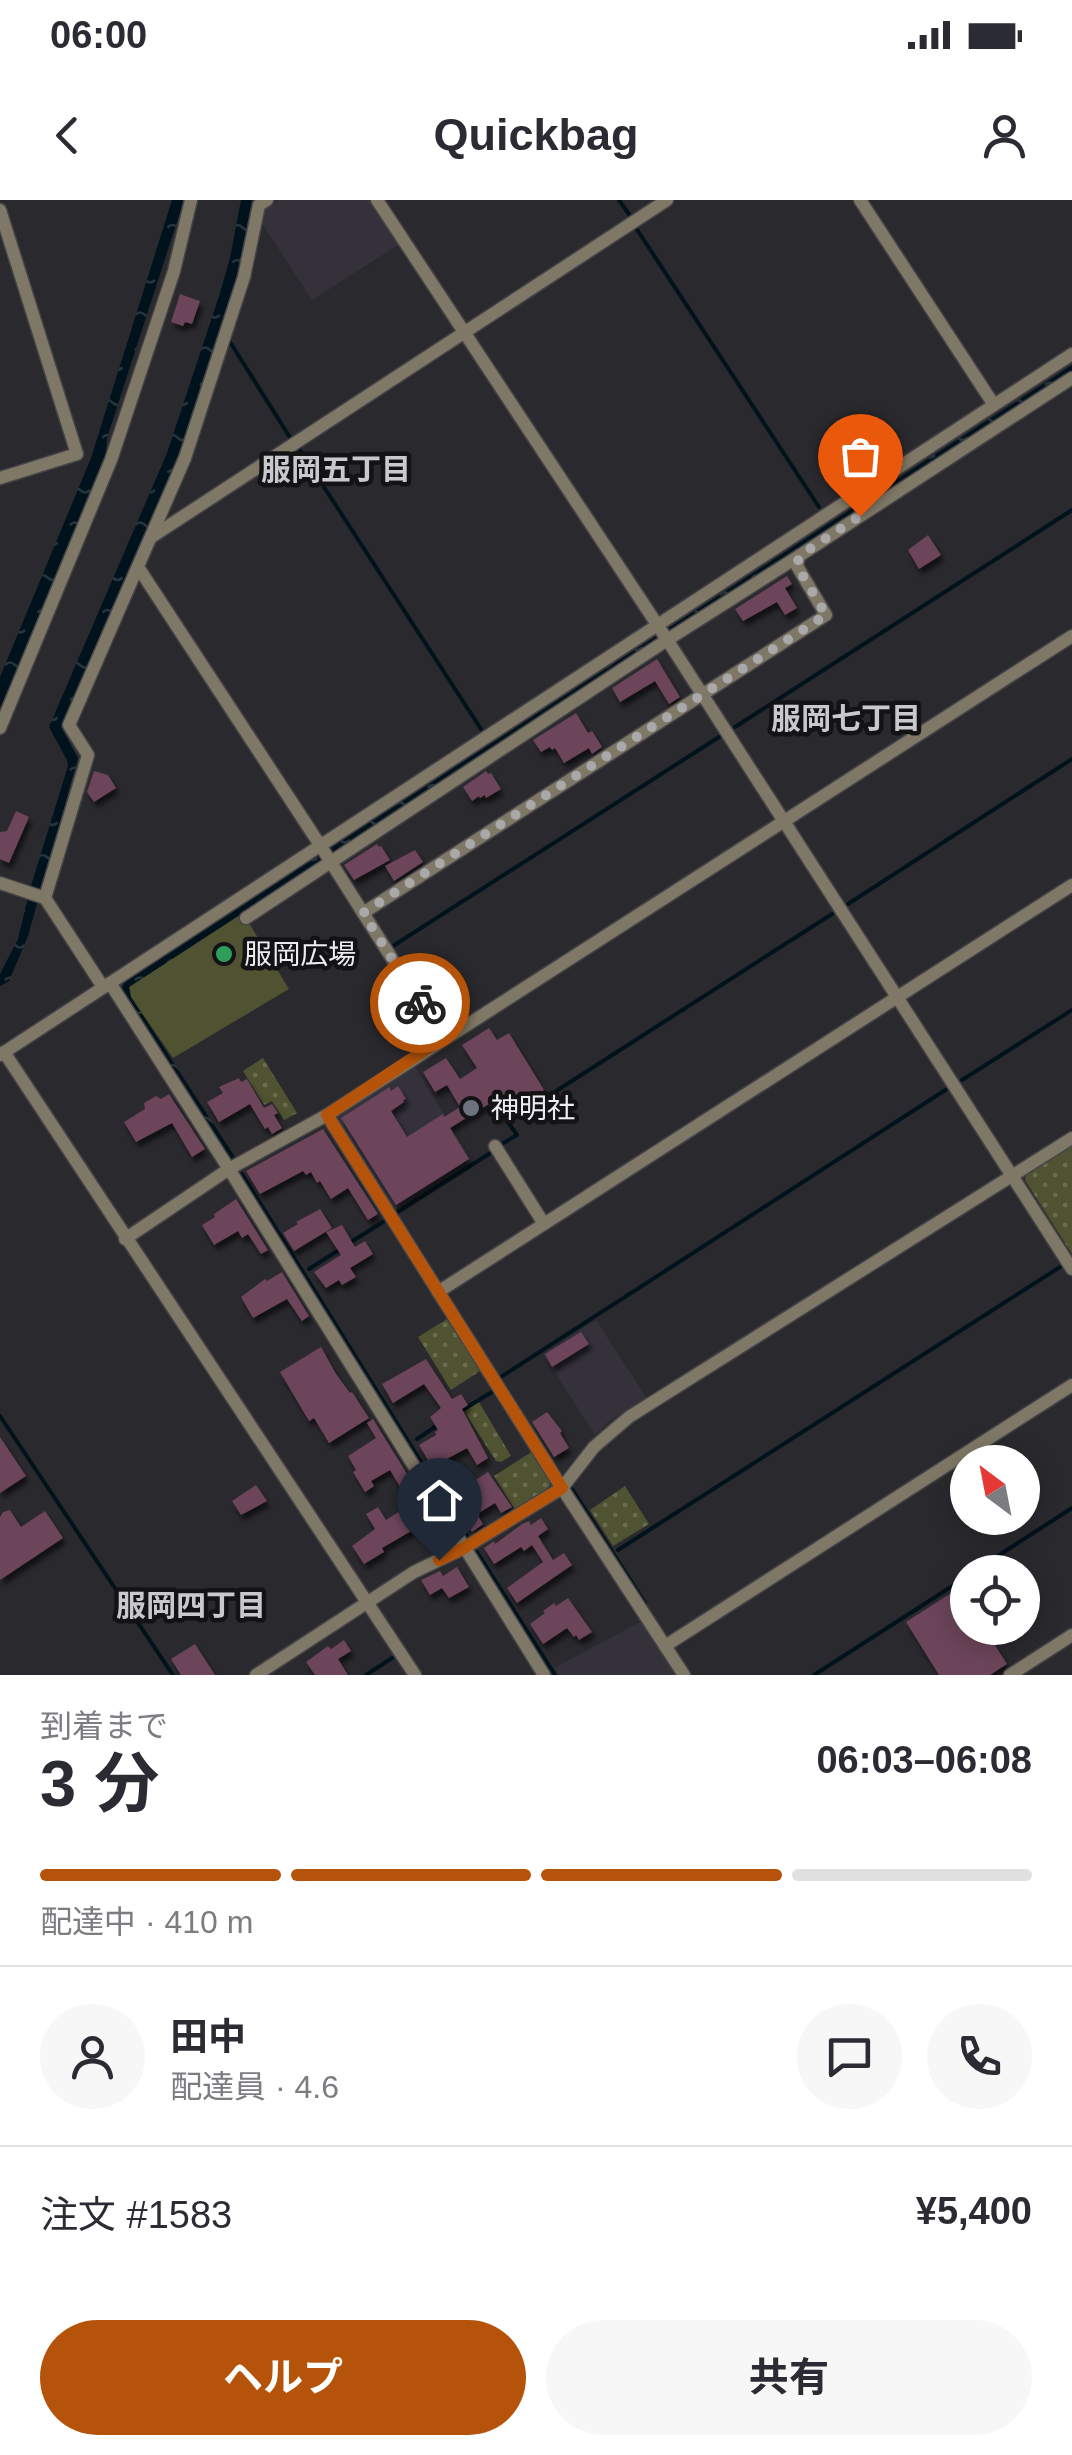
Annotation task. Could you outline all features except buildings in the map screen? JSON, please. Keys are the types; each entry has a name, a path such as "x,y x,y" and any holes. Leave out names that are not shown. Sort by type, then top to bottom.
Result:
{"street":[{"path":"0,728 111,460 174,271 191,200"},
{"path":"38,896 88,755 69,725 185,458 238,293 259,205 267,200"},
{"path":"377,200 657,625 1072,1269"},
{"path":"151,537 667,200"},
{"path":"860,200 994,405"},
{"path":"0,210 78,454 0,478"},
{"path":"415,1675 2,1054 1072,354"},
{"path":"246,918 666,639 1072,378"},
{"path":"363,913 826,615 797,566 799,556"},
{"path":"138,567 443,1038"},
{"path":"126,1238 229,1169 327,1115 1072,636"},
{"path":"0,883 38,896 107,985 229,1169 544,1675"},
{"path":"438,1292 1072,885"},
{"path":"327,1115 684,1675"},
{"path":"256,1675 414,1572 464,1548 562,1488 594,1448 629,1418 1072,1138"},
{"path":"495,1146 544,1224"},
{"path":"665,1646 1072,1385"},
{"path":"1010,1675 1072,1635"}],"shaded area":[{"path":"278,200 369,200 398,245 312,300 259,219 262,210"},
{"path":"414,1065 471,1159 395,1209 338,1120 339,1114"},
{"path":"596,1320 646,1397 595,1435 543,1354"},
{"path":"642,1621 676,1675 559,1675 554,1668"}],"green space":[{"name":"服岡広場","path":"243,913 289,989 173,1058 131,997 129,987"},
{"path":"263,1058 297,1113 284,1120 272,1101 264,1105 243,1071"},
{"path":"1072,1144 1072,1254 1025,1180 1026,1175"},
{"path":"447,1319 480,1371 451,1390 418,1337"},
{"path":"479,1402 511,1456 501,1462 496,1461 464,1411"},
{"path":"533,1451 551,1479 550,1486 516,1511 494,1476"},
{"path":"625,1486 649,1524 613,1546 590,1510"}],"water":[{"path":"172,200 184,200 107,438 106,453 0,709 0,677 91,458"},
{"path":"241,200 252,200 237,277 178,456 61,727 78,758 28,936 9,981 0,986 0,974 18,939 68,766 49,727 167,453 220,293"},
{"path":"1072,365 1072,373 129,987 131,997 235,1157 231,1159 121,989 125,982"}],"waterway":[{"path":"619,200 631,217"},
{"path":"636,228 819,507"},
{"path":"230,342 291,439"},
{"path":"298,447 481,729"},
{"path":"735,727 1072,510"},
{"path":"393,946 719,737"},
{"path":"848,904 1072,759"},
{"path":"500,1145 517,1135 508,1122 832,914"},
{"path":"962,1080 1072,1010"},
{"path":"501,1377 947,1089"},
{"path":"396,1213 492,1152"},
{"path":"242,1174 467,1536"},
{"path":"351,1242 383,1222"},
{"path":"309,1269 339,1250"},
{"path":"618,1550 1060,1267"},
{"path":"459,1412 492,1392"},
{"path":"0,1416 173,1675"},
{"path":"417,1439 438,1425"},
{"path":"572,1489 645,1603"},
{"path":"999,1555 1072,1508"},
{"path":"477,1552 555,1675"},
{"path":"814,1675 950,1588"},
{"path":"366,1675 392,1658"}],"way so far":[{"path":"420,1003 363,913 826,615 797,566 799,556 860,516"}],"place":[{"name":"服岡広場","path":"224,954"},
{"name":"神明社","path":"471,1108"}],"district":[{"name":"服岡五丁目","path":"336,470"},
{"name":"服岡七丁目","path":"846,719"},
{"name":"服岡四丁目","path":"191,1606"}],"route":[{"path":"420,1003 443,1038 327,1115 562,1488 439,1560"}]}
